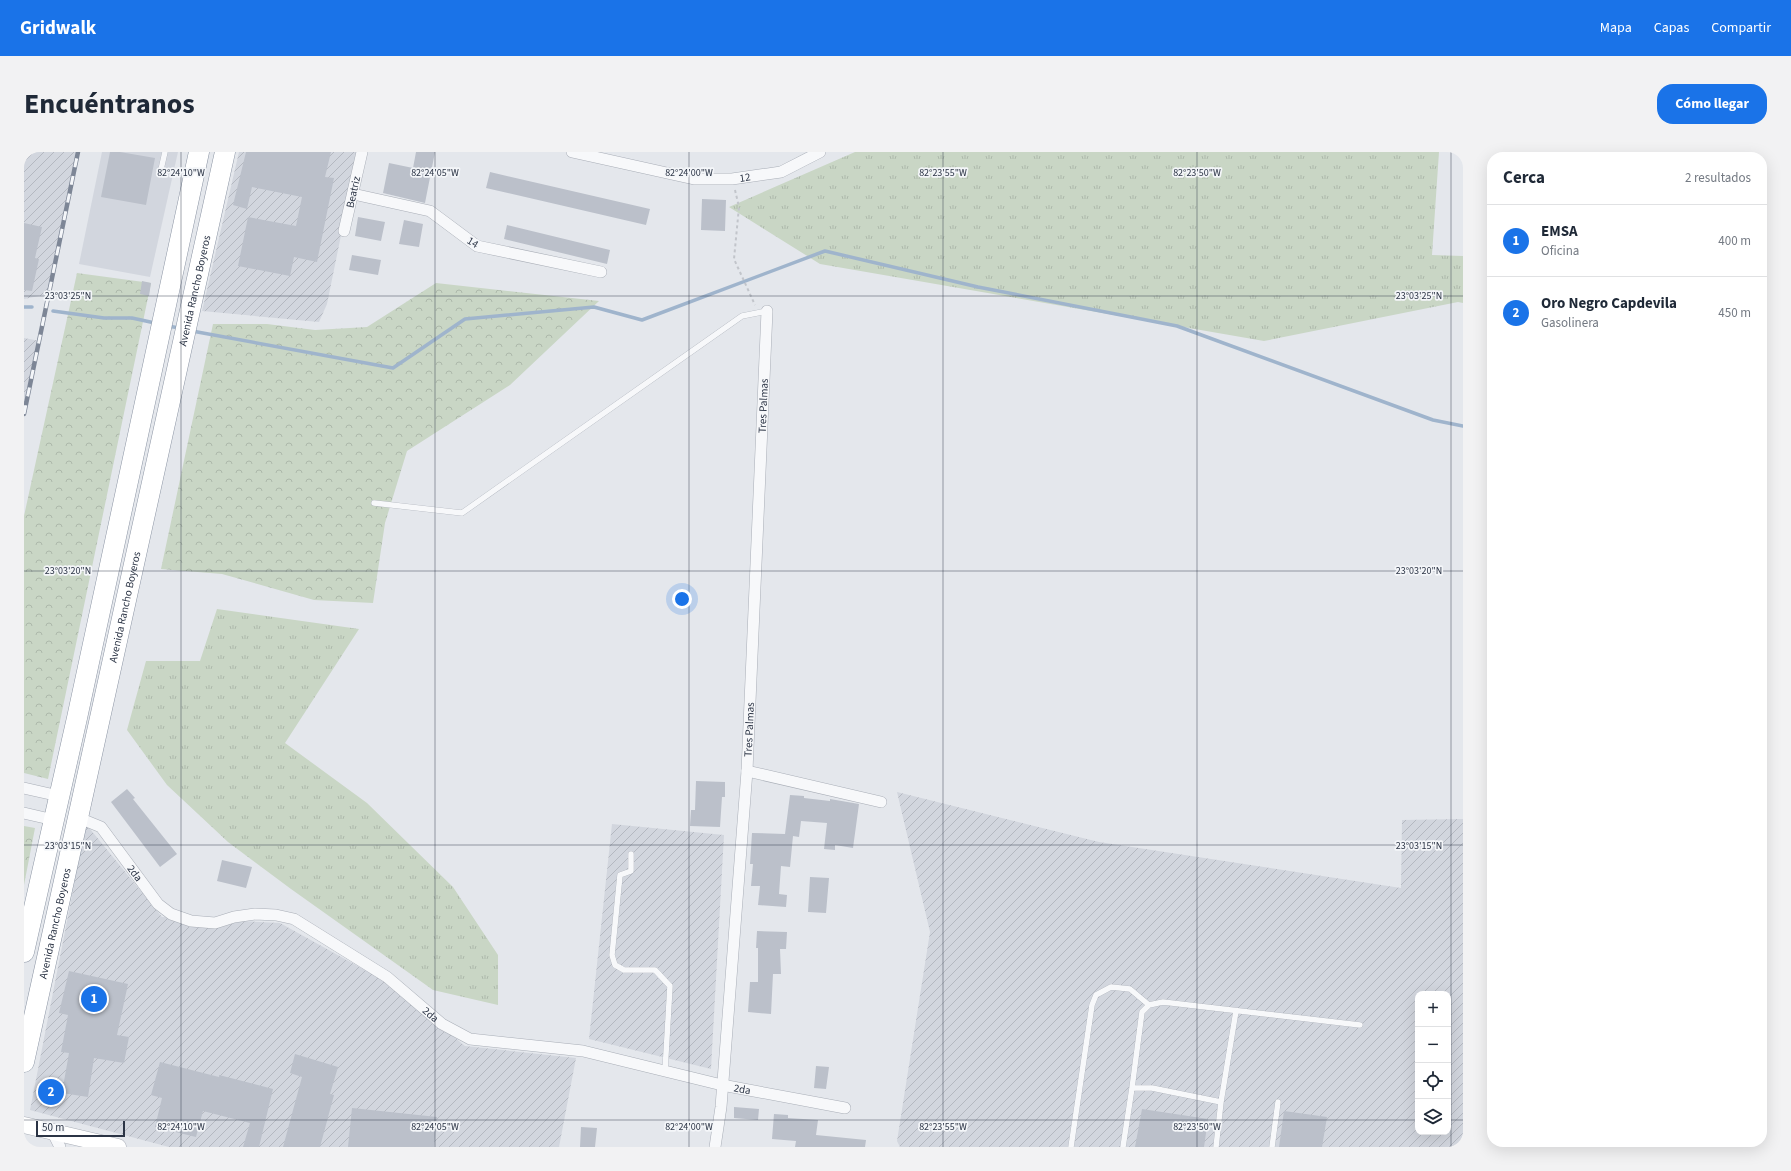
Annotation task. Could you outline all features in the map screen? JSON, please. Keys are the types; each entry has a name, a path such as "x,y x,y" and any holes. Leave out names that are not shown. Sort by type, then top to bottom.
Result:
{"highway":[{"path":"24,952 79,710 157,344 200,152"},
{"name":"Avenida Rancho Boyeros","path":"24,1062 79,818 180,349 225,152"}],"street":[{"name":"Beatriz","path":"344,231 362,152"},
{"name":"12","path":"572,152 694,179 732,179 781,172 820,152"},
{"name":"14","path":"353,194 430,211 477,246 601,272"},
{"name":"Tres Palmas","path":"715,1147 722,1085 747,771 763,312"},
{"path":"747,771 881,802"},
{"path":"24,788 59,796"},
{"path":"24,814 54,820"},
{"name":"2da","path":"79,818 101,826 158,904 171,914 191,921 215,923 234,917 255,914 276,915 294,919 387,977 442,1024 470,1039 583,1052 722,1085 845,1108"},
{"path":"24,1125 118,1147"},
{"path":"52,1131 60,1147"}],"lane":[{"path":"160,174 165,152"},
{"path":"374,503 462,513 742,316 763,312"},
{"path":"631,854 631,871 620,875 612,955 615,965 620,968 624,970 655,970 670,986 665,1071"},
{"path":"1071,1147 1092,1005 1096,995 1111,987 1130,989 1149,1005"},
{"path":"1123,1147 1142,1012 1149,1005 1163,1002 1360,1025"},
{"path":"1216,1147 1236,1011"},
{"path":"1132,1088 1152,1088 1222,1102"},
{"path":"1272,1147 1278,1102"}],"path":[{"path":"732,179 738,207 734,258 748,288 763,312"}],"shaded area":[{"path":"24,152 78,152 49,294 24,299"},
{"path":"102,152 178,152 150,277 79,264"},
{"path":"239,152 358,152 327,304 319,322 202,311"},
{"path":"24,338 40,341 24,411"},
{"path":"897,792 1099,842 1401,888 1402,820 1463,819 1463,1147 900,1147 897,1141 930,932"},
{"path":"86,824 162,917 280,923 390,984 465,1046 576,1058 559,1147 169,1147 30,1110"},
{"path":"612,824 724,835 711,1069 589,1039"}],"green space":[{"path":"855,152 1439,152 1432,255 1463,256 1463,303 1458,302 1264,341 820,264 729,207"},
{"path":"77,273 151,283 48,779 24,773 24,516"},
{"path":"436,283 599,301 510,385 407,451 385,523 373,603 314,600 222,574 161,569 213,324 267,324 315,330 367,327"},
{"path":"217,609 359,629 285,743 367,803 453,887 498,955 498,1005 433,990 291,889 228,842 167,785 127,730 146,661 200,661"},
{"path":"24,826 35,828 24,885"}],"building":[{"path":"110,152 120,152 155,158 146,205 101,197"},
{"path":"246,152 331,152 325,177 334,178 317,262 294,257 290,276 238,266 248,217 296,226 302,197 252,187 247,209 233,205"},
{"path":"416,152 435,152 425,203 383,193 389,163 413,168"},
{"path":"490,172 650,209 646,225 486,188"},
{"path":"702,199 726,200 725,231 701,230"},
{"path":"358,217 385,222 381,241 355,236"},
{"path":"404,220 423,224 419,247 399,244"},
{"path":"24,223 42,227 35,258 39,259 32,291 24,290"},
{"path":"507,225 610,250 607,264 504,239"},
{"path":"352,255 381,260 378,275 349,270"},
{"path":"142,281 151,283 149,296 140,294"},
{"path":"696,781 725,782 725,797 722,797 720,827 690,826 691,810 695,810"},
{"path":"127,789 135,798 133,799 177,854 160,867 111,802"},
{"path":"790,795 830,801 830,799 859,804 853,848 835,845 835,850 824,849 827,823 801,821 799,837 793,836 790,867 781,866 779,894 787,895 786,907 758,905 760,886 751,886 753,864 750,864 752,833 785,834"},
{"path":"222,860 252,867 246,888 217,881"},
{"path":"810,877 829,878 826,913 808,912"},
{"path":"757,931 787,932 786,949 780,949 781,974 773,974 771,1014 748,1012 750,982 758,982 758,948 756,948"},
{"path":"69,971 128,984 117,1035 129,1037 124,1063 94,1058 88,1097 62,1093 60,1101 36,1095 39,1082 63,1087 69,1053 61,1052 68,1015 59,1013"},
{"path":"295,1054 338,1067 330,1094 334,1095 320,1147 283,1147 302,1077 290,1073"},
{"path":"160,1062 273,1089 259,1147 243,1147 250,1123 203,1111 196,1137 155,1127 162,1098 151,1095"},
{"path":"816,1066 829,1067 826,1089 814,1088"},
{"path":"734,1107 759,1109 758,1120 734,1118"},
{"path":"352,1108 437,1117 434,1147 348,1147"},
{"path":"1142,1109 1208,1119 1204,1147 1135,1147"},
{"path":"1284,1111 1327,1117 1322,1147 1279,1147"},
{"path":"774,1114 788,1115 788,1118 818,1120 816,1135 866,1140 865,1147 795,1147 796,1141 772,1139"},
{"path":"581,1127 597,1128 595,1147 580,1147"}],"waterway":[{"path":"192,331 393,368 465,319 594,307 642,320 825,251 978,287 1177,326 1433,420 1463,426"},
{"path":"24,307 32,307"},
{"path":"53,311 104,318 132,318 155,323"},
{"path":"167,326 180,328"}],"railway":[{"path":"24,414 78,152"}],"place":[{"name":"EMSA","path":"94,999"},
{"name":"Oro Negro Capdevila","path":"51,1092"}]}
